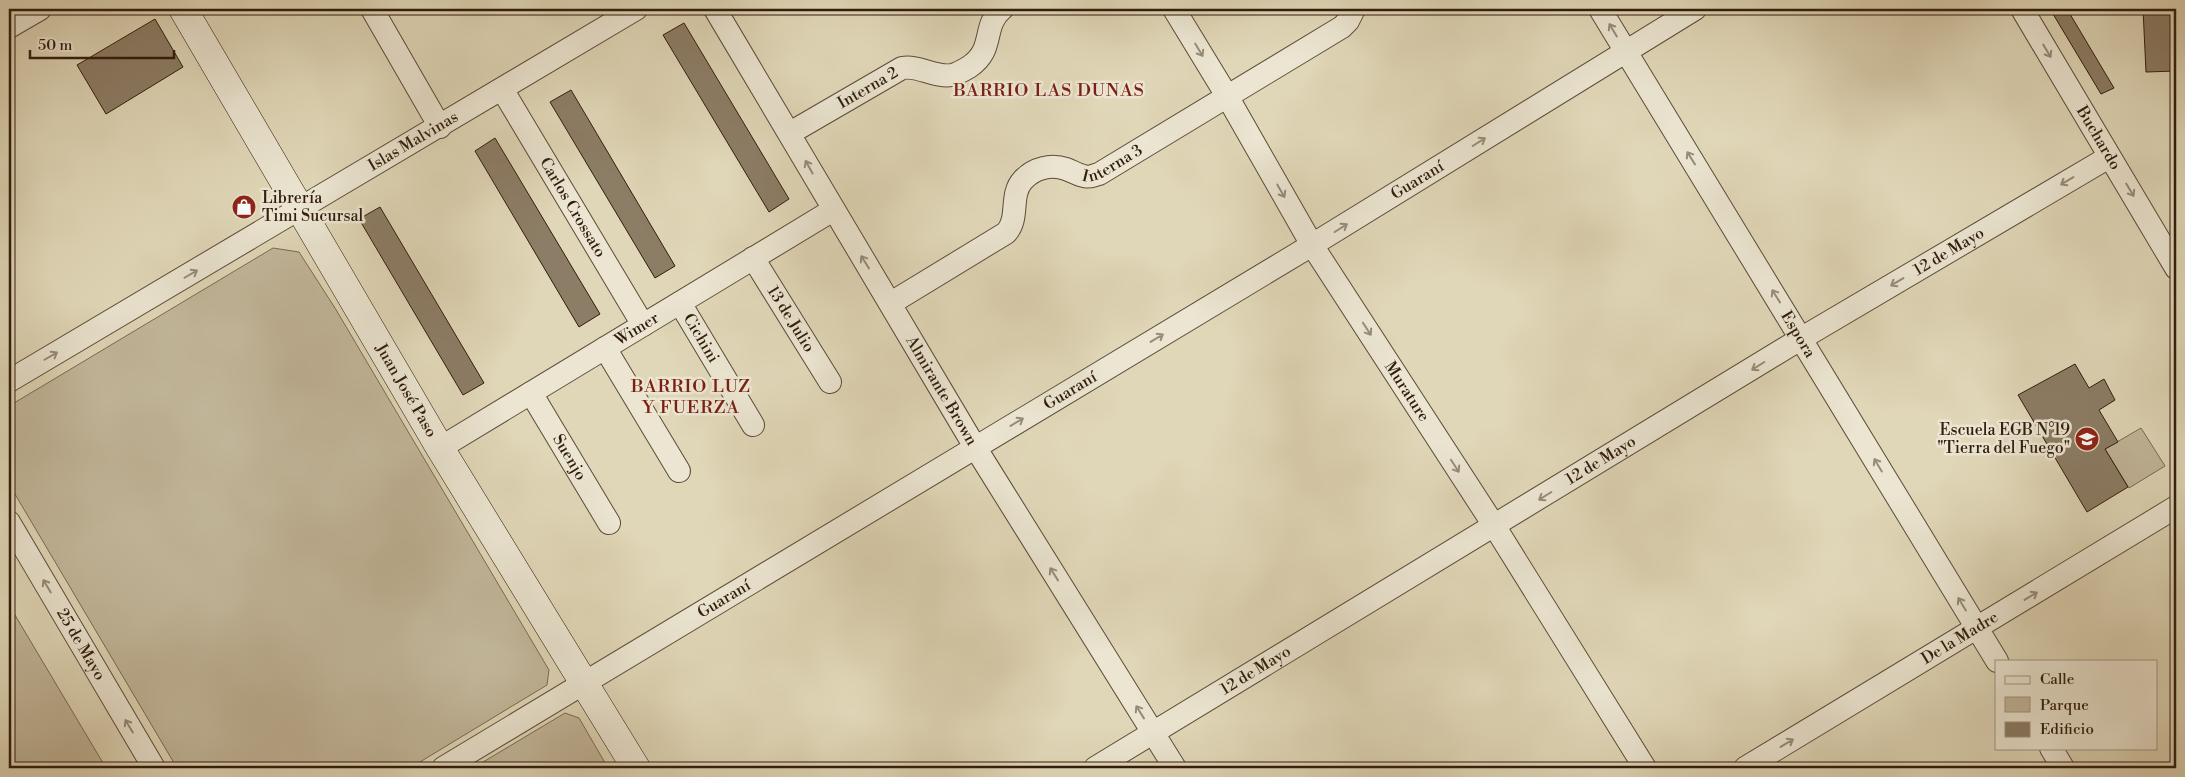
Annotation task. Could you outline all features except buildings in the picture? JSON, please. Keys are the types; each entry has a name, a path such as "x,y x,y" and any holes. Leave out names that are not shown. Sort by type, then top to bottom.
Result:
{"main road":[{"name":"Juan José Paso","path":"183,9 440,448 636,768"}],"street":[{"path":"9,27 40,9"},
{"path":"372,9 440,127"},
{"name":"Islas Malvinas","path":"9,381 636,9"},
{"name":"Almirante Brown","path":"715,9 790,133 833,210 891,303 976,447 1175,768"},
{"name":"Interna 2","path":"790,133 902,68 909,67 943,75 952,75 967,68 979,60 985,50 990,35 990,24 995,15 1002,9"},
{"name":"Murature","path":"1174,9 1227,96 1312,245 1495,527 1645,768"},
{"name":"Interna 3","path":"891,303 1006,234 1013,225 1015,218 1017,190 1021,182 1029,174 1042,168 1056,166 1083,176 1099,174 1342,26 1348,21 1354,9"},
{"name":"Espora","path":"1600,9 1996,660"},
{"name":"Guaraní","path":"443,768 1312,245 1695,9"},
{"name":"Buchardo","path":"2022,9 2176,268"},
{"name":"Carlos Crossato","path":"502,88 643,324"},
{"name":"12 de Mayo","path":"1095,768 1495,527 1802,338 2109,156"},
{"name":"Wimer","path":"440,448 833,210"},
{"name":"13 de Julio","path":"754,258 830,382"},
{"name":"Cichini","path":"680,303 752,425"},
{"path":"605,348 679,472"},
{"name":"Suenjo","path":"531,393 609,523"},
{"name":"De la Madre","path":"1745,768 2176,507"},
{"name":"25 de Mayo","path":"9,522 154,768"},
{"path":"2052,750 2063,768"}],"green space":[{"path":"273,248 299,252 335,308 549,670 547,685 410,768 177,768 9,484 9,406"},
{"path":"2141,428 2165,466 2129,488 2105,449"},
{"path":"9,605 106,768 9,768"},
{"path":"565,713 579,718 608,768 473,768"}],"place":[{"name":"Librería Timi Sucursal","path":"244,207"},
{"name":"Escuela EGB N°19 \"Tierra del Fuego\"","path":"2087,439"}],"district":[{"name":"BARRIO LAS DUNAS","path":"1049,90"},
{"name":"BARRIO LUZ Y FUERZA","path":"691,396"}]}
